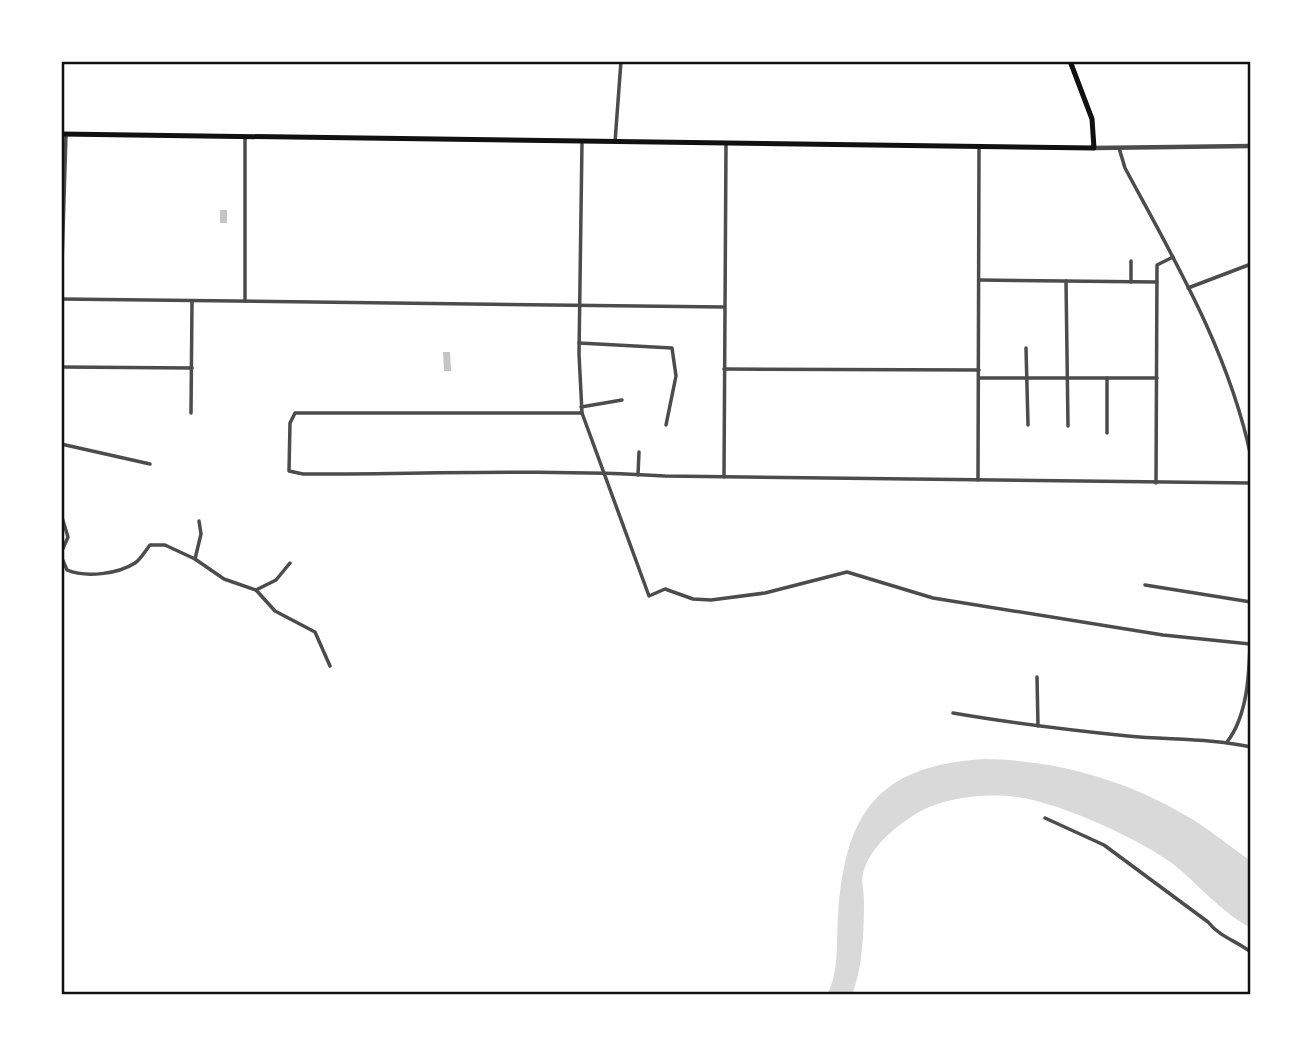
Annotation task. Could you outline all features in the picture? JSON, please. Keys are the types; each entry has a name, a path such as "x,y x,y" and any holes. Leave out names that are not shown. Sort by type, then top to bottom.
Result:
{"main road":[{"path":"64,134 245,139 1094,148 1091,119 1070,61"}],"street":[{"path":"615,142 621,61"},
{"path":"64,134 61,298 724,307"},
{"path":"245,139 245,301"},
{"path":"582,142 579,343 582,413 606,472 649,596 665,589 693,599 711,600 765,593 847,572 933,598 1163,635 1250,644"},
{"path":"724,477 726,144"},
{"path":"1094,148 1251,146"},
{"path":"978,480 979,148"},
{"path":"1119,148 1125,168 1173,257 1237,398 1251,457"},
{"path":"1156,483 1158,262 1173,257"},
{"path":"1131,261 1131,282"},
{"path":"1188,288 1251,264"},
{"path":"979,280 1157,282"},
{"path":"1066,281 1068,426"},
{"path":"191,413 192,301"},
{"path":"579,343 672,348 676,376 666,425"},
{"path":"1026,348 1028,425"},
{"path":"61,367 192,368"},
{"path":"724,369 979,370"},
{"path":"979,378 1157,378"},
{"path":"1107,379 1107,433"},
{"path":"582,407 622,400"},
{"path":"582,413 295,413 290,423 289,471 606,472 724,477 1251,483"},
{"path":"61,444 150,464"},
{"path":"638,475 639,452"},
{"path":"61,514 68,537 61,555 67,570 106,573 134,564 150,545 156,544 195,559 223,579 256,590 275,611 315,632 330,666"},
{"path":"195,559 201,534 199,521"},
{"path":"256,590 276,580 290,563"},
{"path":"1145,585 1251,602"},
{"path":"1227,741 1234,731 1243,702 1251,618"},
{"path":"1037,677 1038,726"},
{"path":"953,713 1038,726 1130,736 1227,741 1251,747"},
{"path":"1045,818 1104,845 1208,922 1219,934 1231,937 1251,952"}],"shaded area":[{"path":"986,759 1037,763 1089,774 1139,792 1194,820 1251,861 1251,928 1220,906 1159,854 1098,823 1034,800 1005,796 967,797 919,812 893,830 871,855 862,877 863,936 856,984 852,995 827,995 836,966 842,880 849,848 859,822 874,801 894,784 918,771 949,763"}],"building":[{"path":"220,210 227,210 227,223 220,223"},
{"path":"443,352 450,352 451,371 444,371"}]}
